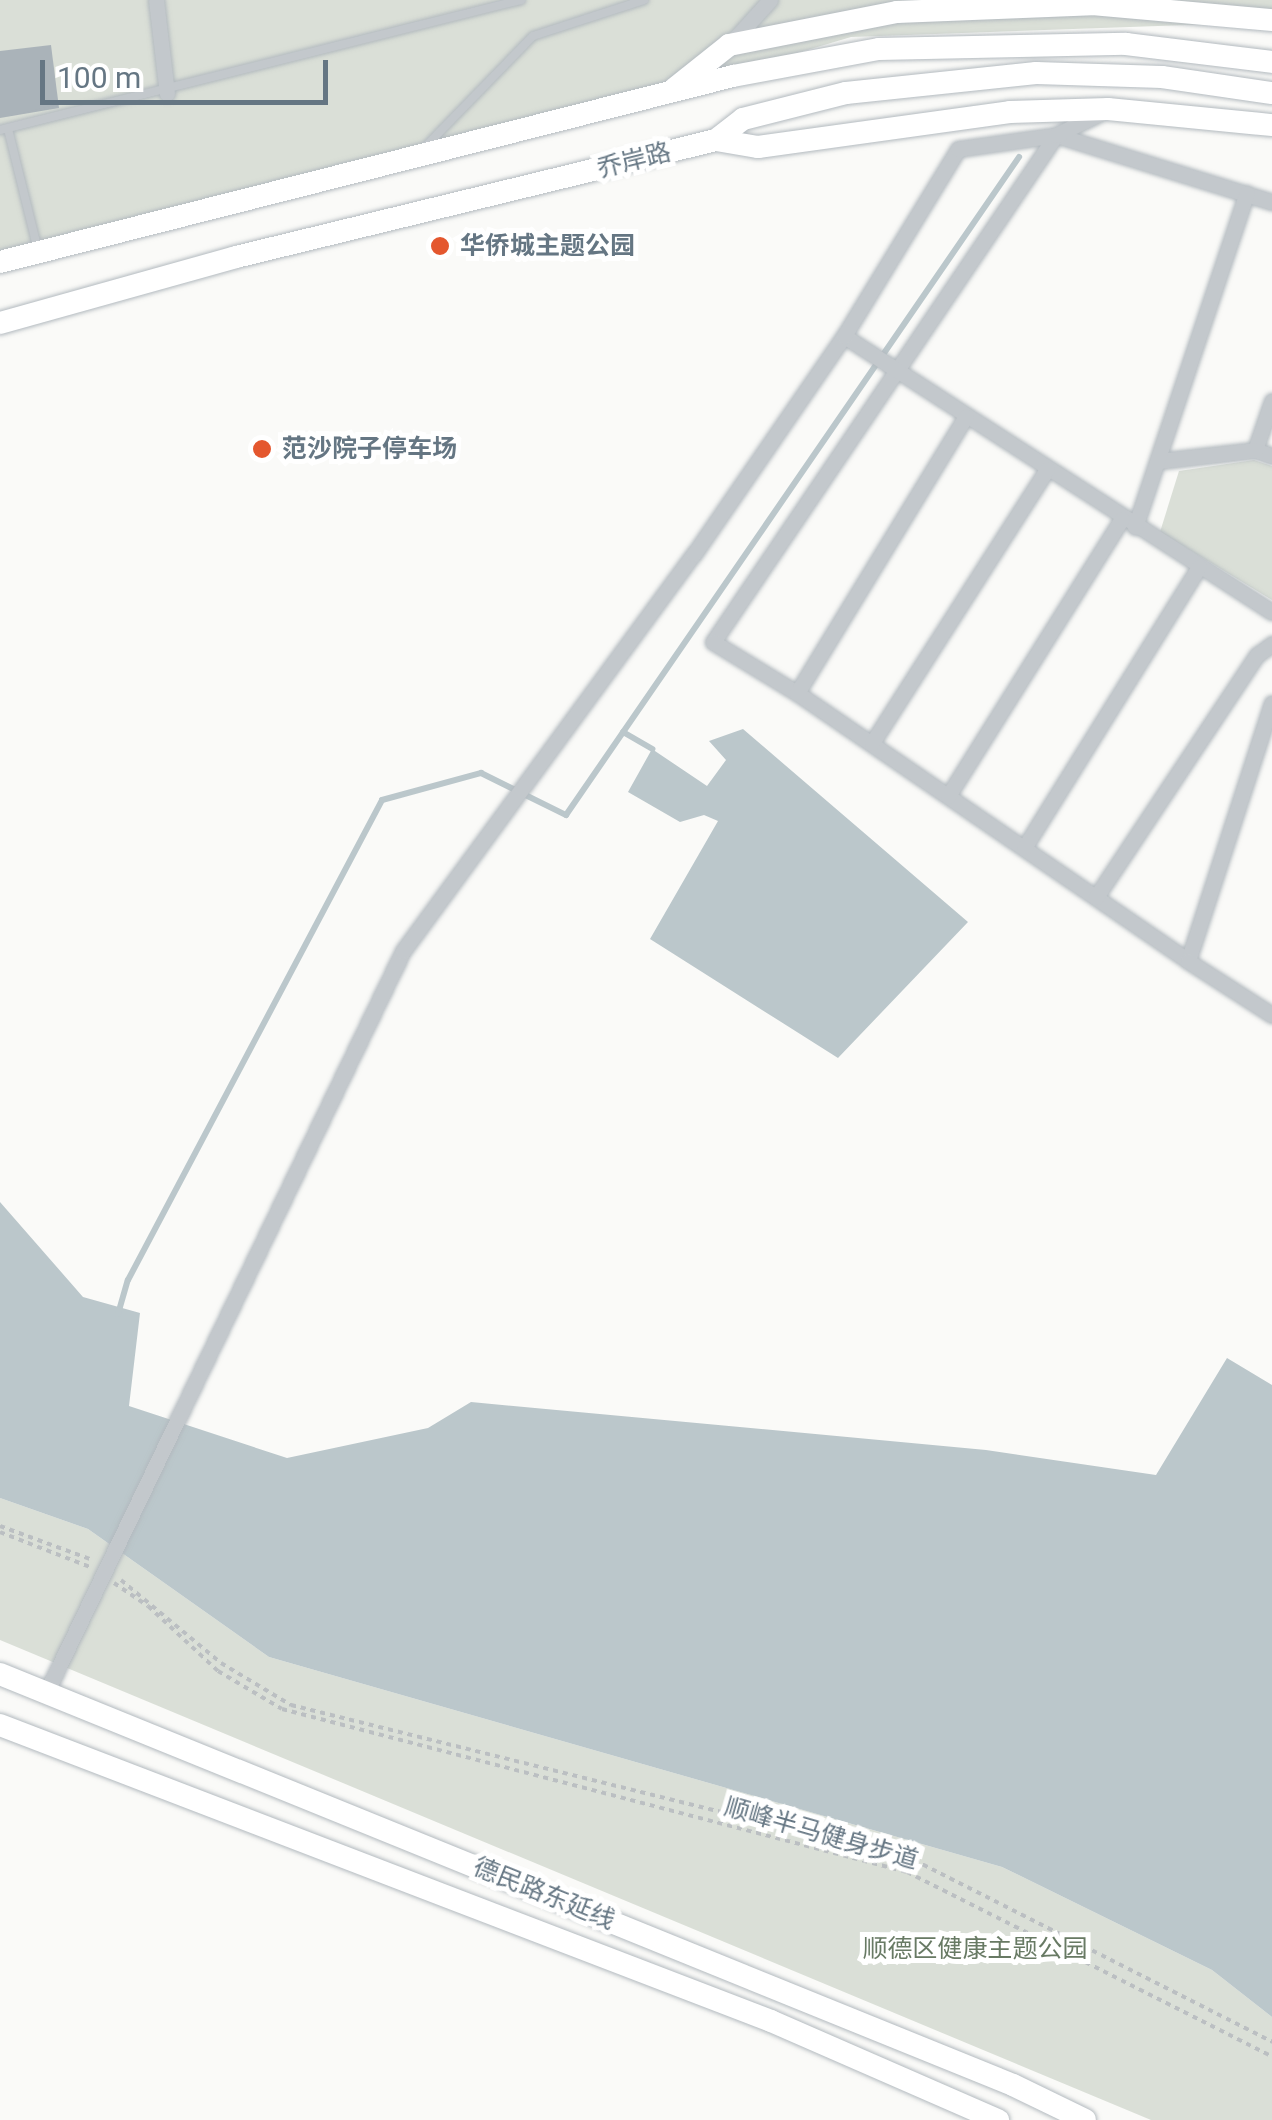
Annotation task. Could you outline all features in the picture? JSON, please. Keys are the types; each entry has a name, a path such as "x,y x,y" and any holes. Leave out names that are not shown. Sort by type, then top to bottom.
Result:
{"street":[{"path":"156,0 167,92"},
{"path":"668,94 729,45 770,0"},
{"path":"729,45 897,12 990,5 1092,4 1272,20"},
{"path":"0,262 733,76 879,50 1022,42 1126,44 1272,62"},
{"name":"乔岸路","path":"0,323 236,257 716,140 743,119 908,83 1036,72 1162,77 1272,93"},
{"path":"958,149 1056,135 1108,109"},
{"path":"716,140 758,148 976,115 1108,109 1272,125"},
{"path":"47,1691 403,951 485,846 852,341 976,115"},
{"path":"1056,135 1272,202"},
{"path":"1056,135 893,369 712,642 798,692 1272,1015"},
{"path":"948,796 1128,523 1160,461 1247,193"},
{"path":"852,341 1128,523 1272,612"},
{"path":"1256,450 1272,401"},
{"path":"798,692 966,416"},
{"path":"1160,461 1256,450 1272,456"},
{"path":"872,743 1047,470"},
{"path":"1024,848 1200,567"},
{"path":"1096,897 1257,654 1272,644"},
{"path":"1188,961 1272,703"},
{"name":"德民路东延线","path":"0,1674 1085,2120"},
{"name":"德民路东延线","path":"0,1724 771,2021 998,2120"}],"lane":[{"path":"38,252 4,129 167,92 521,0"},
{"path":"414,158 532,36 644,0"}],"path":[{"path":"0,1529 75,1556 105,1573 221,1663 291,1705 914,1860 1272,2042"},
{"name":"顺峰半马健身步道","path":"105,1573 148,1606 218,1671 282,1709 907,1872 1272,2056"}],"green space":[{"path":"0,0 1272,0 1272,22 851,37 619,106 0,258"},
{"path":"1254,460 1272,466 1272,600 1160,532 1179,471"},
{"name":"顺德区健康主题公园","path":"0,1498 88,1529 269,1657 1002,1867 1212,1970 1272,2017 1272,2120 1151,2120 0,1640"}],"shaded area":[{"path":"743,729 968,922 838,1058 650,939 718,821 704,815 680,822 628,792 652,749 707,786 726,760 709,741"},
{"path":"0,1202 83,1297 140,1313 129,1406 287,1458 428,1428 471,1402 986,1450 1156,1475 1227,1358 1272,1385 1272,2017 1212,1970 1002,1867 269,1657 88,1529 0,1498"}],"building":[{"path":"51,45 59,108 0,118 0,51"}],"waterway":[{"path":"118,1314 128,1280 382,800 481,773 566,815 1019,157"},
{"path":"623,732 652,749"}],"place":[{"name":"华侨城主题公园","path":"440,246"},
{"name":"范沙院子停车场","path":"262,449"}]}
